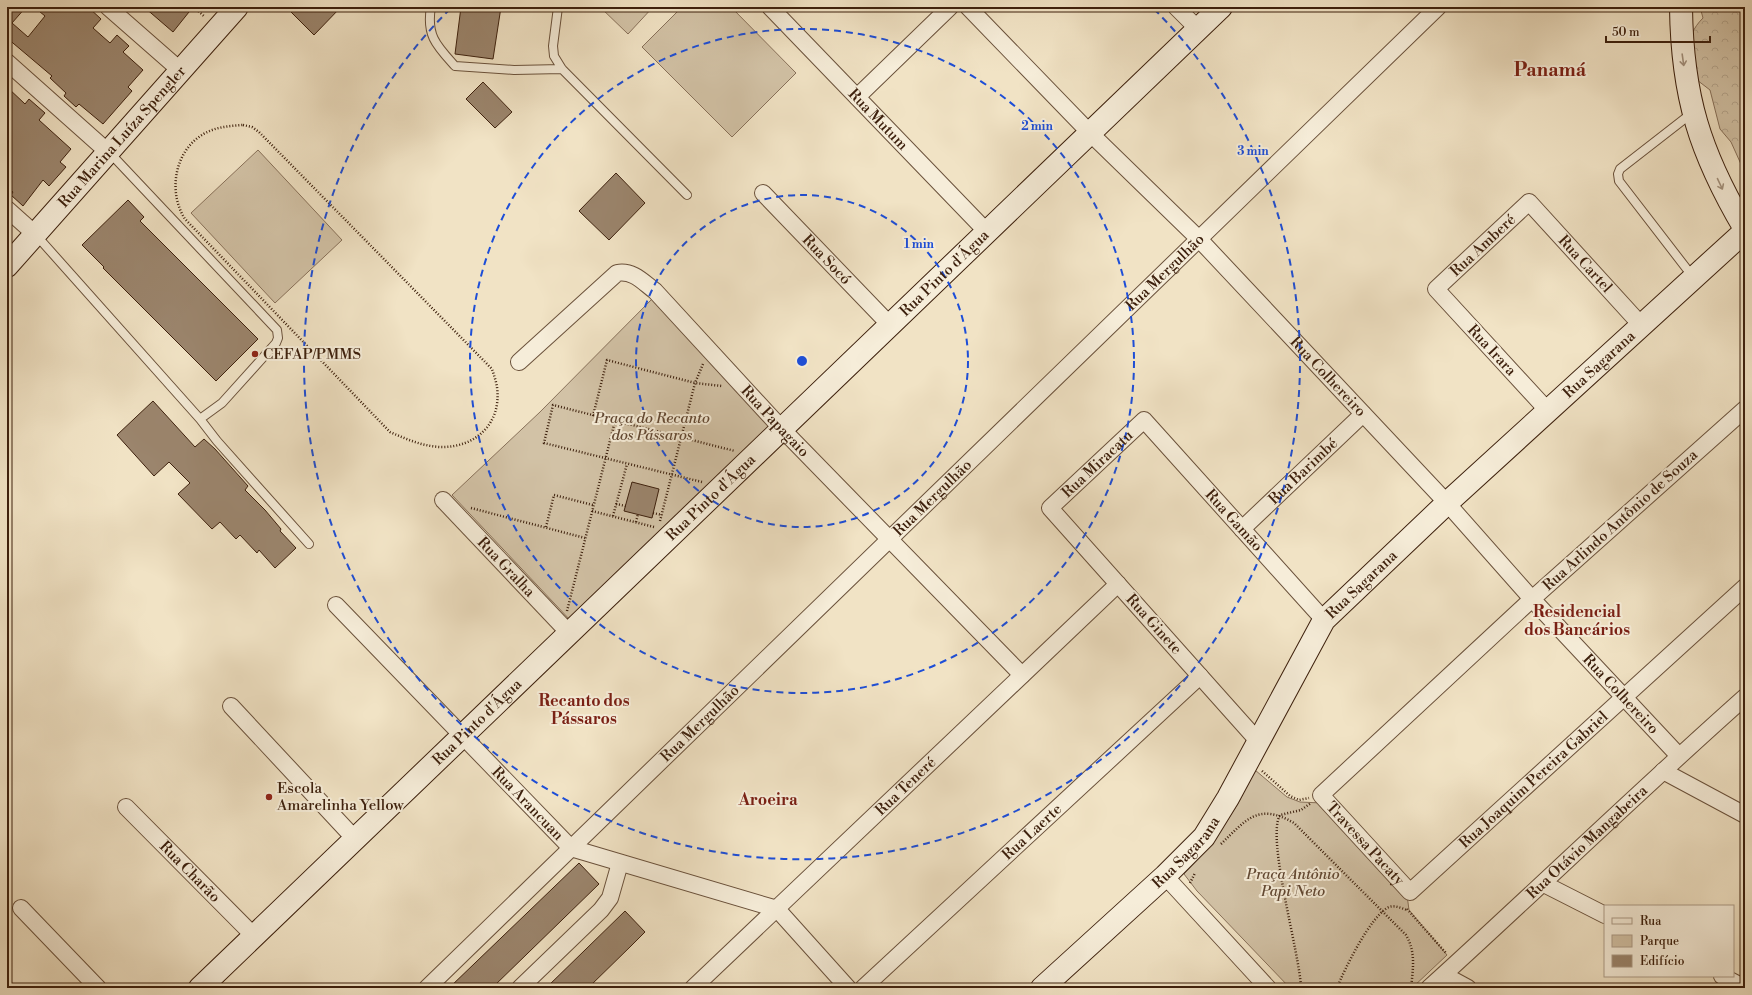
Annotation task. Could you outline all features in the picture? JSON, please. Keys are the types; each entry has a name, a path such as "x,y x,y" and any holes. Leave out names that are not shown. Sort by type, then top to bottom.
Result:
{"street":[{"path":"108,7 180,71"},
{"name":"Rua Marina Luíza Spengler","path":"7,266 237,7"},
{"name":"Rua Mutum","path":"770,7 987,232"},
{"path":"857,97 950,7"},
{"name":"Rua Colhereiro","path":"968,7 1090,133 1199,239 1447,502 1622,698 1679,756"},
{"path":"1176,7 1198,29"},
{"name":"Rua Pinto d'Água","path":"200,988 463,736 566,630 722,487 1221,7"},
{"name":"Rua Mergulhão","path":"427,988 1438,7"},
{"path":"1681,7 1681,46 1692,112 1706,153 1724,193 1745,230"},
{"path":"7,62 108,152"},
{"name":"Rua Socó","path":"763,193 890,325"},
{"name":"Rua Amberé","path":"1436,289 1529,202"},
{"name":"Rua Cartel","path":"1529,202 1642,326"},
{"path":"7,209 35,234"},
{"name":"Rua Sagarana","path":"1050,985 1204,837 1228,798 1324,620 1447,502 1549,412 1745,230"},
{"name":"Rua Papagaio","path":"519,362 617,273 626,271 635,275 655,291 708,351 782,429 1022,675"},
{"name":"Rua Irara","path":"1436,289 1549,412"},
{"name":"Rua Arlindo Antônio de Souza","path":"1321,796 1532,599 1745,408"},
{"name":"Rua Barimbé","path":"1242,529 1363,414"},
{"name":"Rua Gamão","path":"1144,420 1324,620"},
{"name":"Rua Miracatu","path":"1050,508 1144,420"},
{"name":"Rua Gralha","path":"443,500 566,630"},
{"name":"Rua Ginete","path":"1050,508 1200,676 1254,749"},
{"name":"Rua Teneré","path":"692,988 1118,584"},
{"name":"Rua Joaquim Pereira Gabriel","path":"1410,892 1745,587"},
{"name":"Rua Arancuan","path":"336,605 571,848 777,909"},
{"name":"Rua Laerte","path":"864,988 1200,676"},
{"name":"Rua Otávio Mangabeira","path":"1429,988 1544,884 1679,756 1745,697"},
{"path":"231,706 355,839"},
{"path":"1664,771 1745,815"},
{"name":"Travessa Pacaty","path":"1321,796 1410,892"},
{"name":"Rua Charão","path":"126,807 254,936"},
{"path":"520,988 601,910 610,898 620,863"},
{"path":"1165,876 1268,988"},
{"path":"1544,884 1604,914"},
{"path":"21,908 98,988"},
{"path":"777,909 848,988"},
{"path":"1444,975 1468,988"},
{"path":"1724,977 1745,988"}],"lane":[{"path":"431,7 429,20 430,32 438,46 455,66 514,70 562,69"},
{"path":"558,7 553,46 554,56 562,69 687,195"},
{"path":"1692,112 1620,170 1618,174 1619,181 1694,278"},
{"path":"108,152 277,330 278,338 276,343 222,403 200,419"},
{"path":"35,234 309,544"}],"path":[{"path":"194,7 207,18"},
{"path":"232,126 252,127 259,132 492,369 497,387 497,408 486,429 477,438 463,444 440,447 420,444 390,432 185,219 178,208 175,190 176,176 180,162 186,150 201,135 216,129 232,126"},
{"path":"592,511 658,528 695,383 708,351"},
{"path":"593,416 607,360 695,383 744,389"},
{"path":"722,487 672,476 544,443 553,405 681,439 754,456"},
{"path":"566,630 585,538 615,421"},
{"path":"613,516 626,464"},
{"path":"546,528 554,495 593,505"},
{"path":"443,500 585,538"},
{"path":"616,504 626,506"},
{"path":"636,522 638,514"},
{"path":"1254,749 1290,796 1299,800 1321,796"},
{"path":"1220,846 1247,820 1264,813 1280,815 1301,810 1321,796"},
{"path":"1280,815 1294,823 1406,935 1411,943 1414,962 1410,988"},
{"path":"1280,815 1276,827 1284,890 1298,960 1301,988"},
{"path":"1188,900 1190,882 1198,867"},
{"path":"1407,910 1410,892"},
{"path":"1337,988 1345,967 1367,932 1383,912 1389,907 1396,906 1407,910 1456,964"}],"green space":[{"path":"600,7 653,7 628,34"},
{"path":"682,7 731,7 796,73 732,137 642,47"},
{"path":"1700,7 1745,7 1745,173 1731,142 1720,129 1710,90 1697,80 1690,47 1692,33 1703,18"},
{"path":"258,150 342,240 275,303 191,213"},
{"name":"Praça do Recanto dos Pássaros","path":"655,296 778,430 571,621 452,495 540,412"},
{"name":"Praça Antônio Papi Neto","path":"1255,770 1287,797 1300,802 1322,803 1407,895 1409,910 1447,955 1412,988 1290,988 1197,891 1184,874 1213,843 1237,805"}],"building":[{"path":"7,7 26,7 12,23 28,37 45,16 34,7 74,7 79,12 84,7 88,7 101,19 93,28 110,43 117,35 129,46 123,52 143,70 128,87 132,91 103,124 79,104 76,107 64,96 66,93 50,78 52,76 7,38"},
{"path":"144,7 193,7 173,32"},
{"path":"286,7 341,7 314,35"},
{"path":"461,7 501,7 493,59 455,54"},
{"path":"483,82 512,112 495,128 466,99"},
{"path":"7,87 25,104 29,99 45,113 39,120 71,149 60,162 66,167 49,186 43,180 23,206 11,195 13,192 7,187"},
{"path":"616,173 645,203 609,240 579,211"},
{"path":"128,200 144,217 140,221 258,339 216,381 82,245"},
{"path":"153,401 195,447 204,439 215,449 248,486 245,490 265,510 281,529 280,531 296,548 275,568 259,550 257,553 240,535 236,539 220,522 212,529 178,494 190,483 169,462 154,476 117,435"},
{"path":"632,482 659,489 652,518 624,511"},
{"path":"579,863 599,884 492,988 449,988"},
{"path":"625,911 645,932 588,988 546,988"}],"place":[{"name":"CEFAP/PMMS","path":"255,354"},
{"name":"Escola Amarelinha Yellow","path":"269,797"}],"district":[{"name":"Panamá","path":"1550,69"},
{"name":"Residencial dos Bancários","path":"1577,620"},
{"name":"Recanto dos Pássaros","path":"584,709"},
{"name":"Aroeira","path":"768,799"}]}
